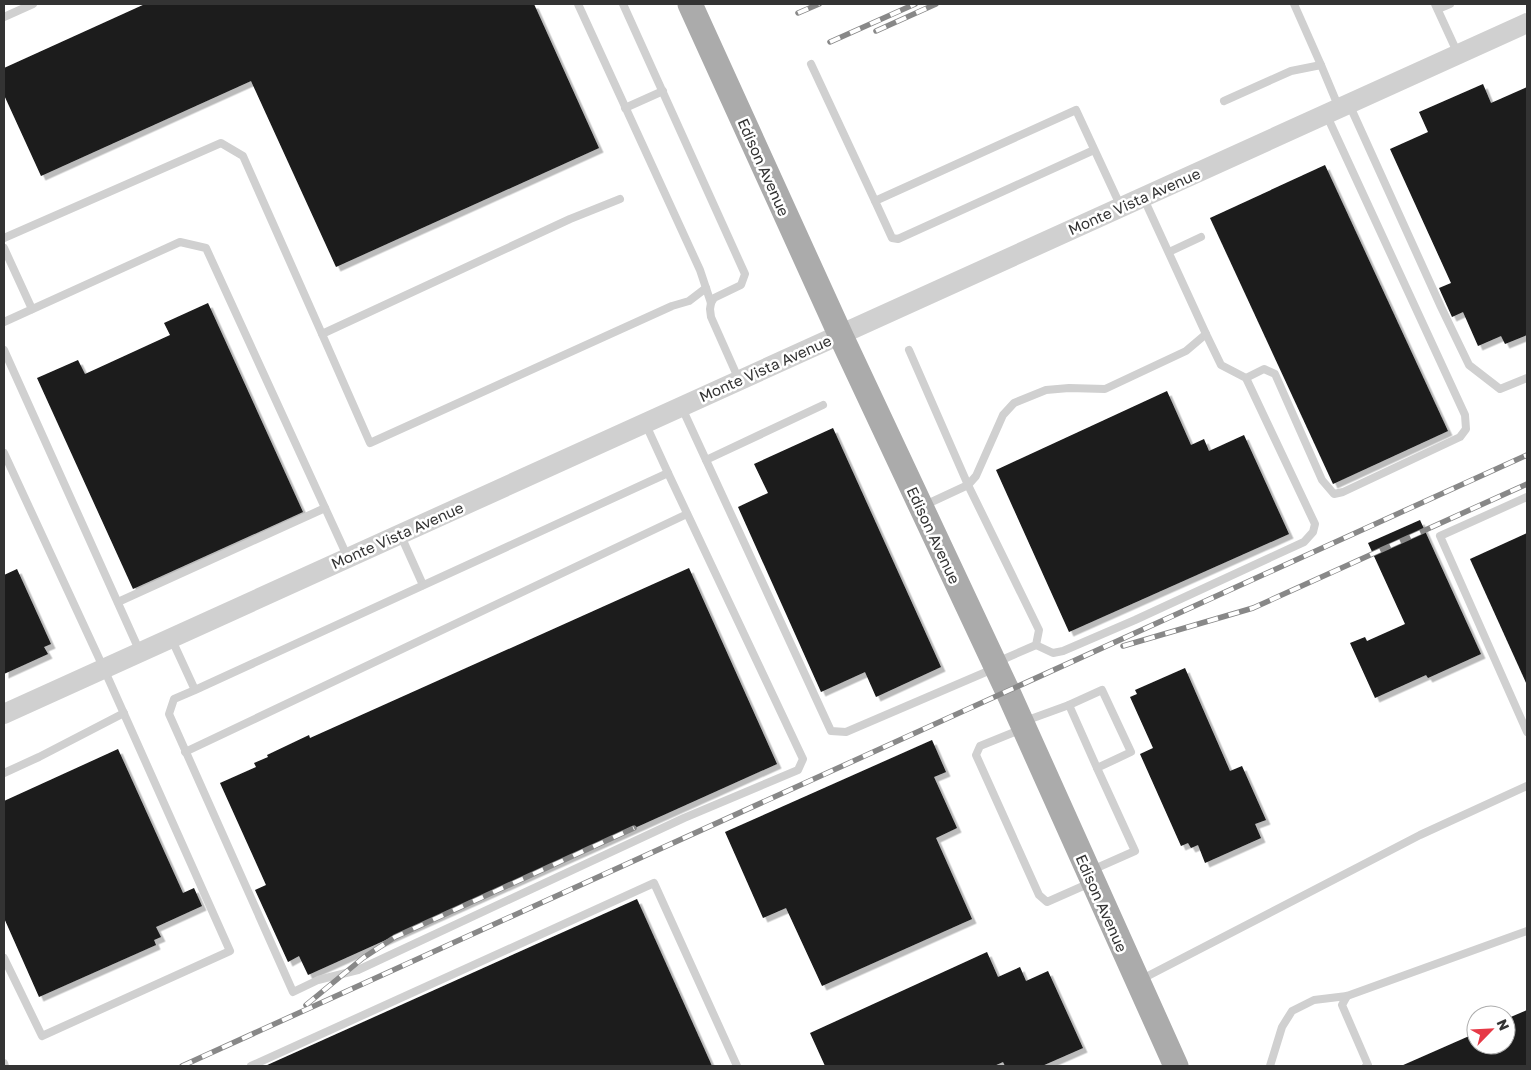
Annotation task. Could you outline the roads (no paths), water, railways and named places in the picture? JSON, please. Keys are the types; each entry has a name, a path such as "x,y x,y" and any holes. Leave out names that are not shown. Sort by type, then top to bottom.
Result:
{"main road":[{"name":"Edison Avenue","path":"690,4 840,334 995,666 1176,1066"}],"street":[{"name":"Monte Vista Avenue","path":"4,714 1527,22"}],"lane":[{"path":"4,17 33,4"},
{"path":"578,4 700,270 711,303"},
{"path":"623,4 745,274 741,285 714,298 710,309 711,317 739,380"},
{"path":"1246,378 1264,369 1275,374 1322,480 1334,494 1343,492 1460,437 1466,429 1465,416 1321,65 1294,4"},
{"path":"1450,4 1437,6 1458,54"},
{"path":"811,64 892,238 898,239 1094,150"},
{"path":"1224,101 1291,70 1321,65"},
{"path":"625,108 663,91"},
{"path":"1338,108 1470,365 1500,389 1527,378"},
{"path":"875,201 1076,110 1121,207"},
{"path":"4,238 220,143 243,156 370,443 672,306 689,301 706,288"},
{"path":"1036,645 1052,653 1063,651 1135,620 1304,542 1313,532 1315,524 1246,378 1222,365 1143,197"},
{"path":"322,334 570,219 620,199"},
{"path":"1169,252 1202,237"},
{"path":"4,322 180,242 206,248 348,558"},
{"path":"4,248 32,309"},
{"path":"921,507 968,485 976,476 1003,415 1014,403 1046,390 1069,388 1105,389 1186,351 1206,334"},
{"path":"4,350 140,652"},
{"path":"909,350 968,485 1038,630 1036,645"},
{"path":"706,460 823,405"},
{"path":"681,406 831,731 846,732 995,666 1036,645"},
{"path":"645,423 803,758 798,770 684,818 358,970 318,980 293,992 168,714 174,699 668,473"},
{"path":"4,453 104,668 230,951 42,1036 4,958"},
{"path":"1527,498 1440,536 1527,732"},
{"path":"118,602 325,508"},
{"path":"185,752 687,514"},
{"path":"400,534 423,585"},
{"path":"171,638 195,690"},
{"path":"1069,705 1097,768 1135,852 1047,902 1039,895 976,755 980,746 1022,725 1102,690 1130,752 1097,768"},
{"path":"4,773 39,758 124,713"},
{"path":"1138,981 1420,834 1527,786"},
{"path":"251,1066 654,883 737,1066"},
{"path":"1270,1066 1282,1027 1292,1011 1314,1000 1347,996 1527,931"},
{"path":"1347,996 1342,1005 1368,1065 1366,1066"}],"railway":[{"path":"798,13 819,4"},
{"path":"830,42 915,4"},
{"path":"876,31 936,4"},
{"path":"182,1066 1527,455"},
{"path":"1123,646 1253,608 1527,484"},
{"path":"306,1005 363,958 395,937 634,828"}]}
